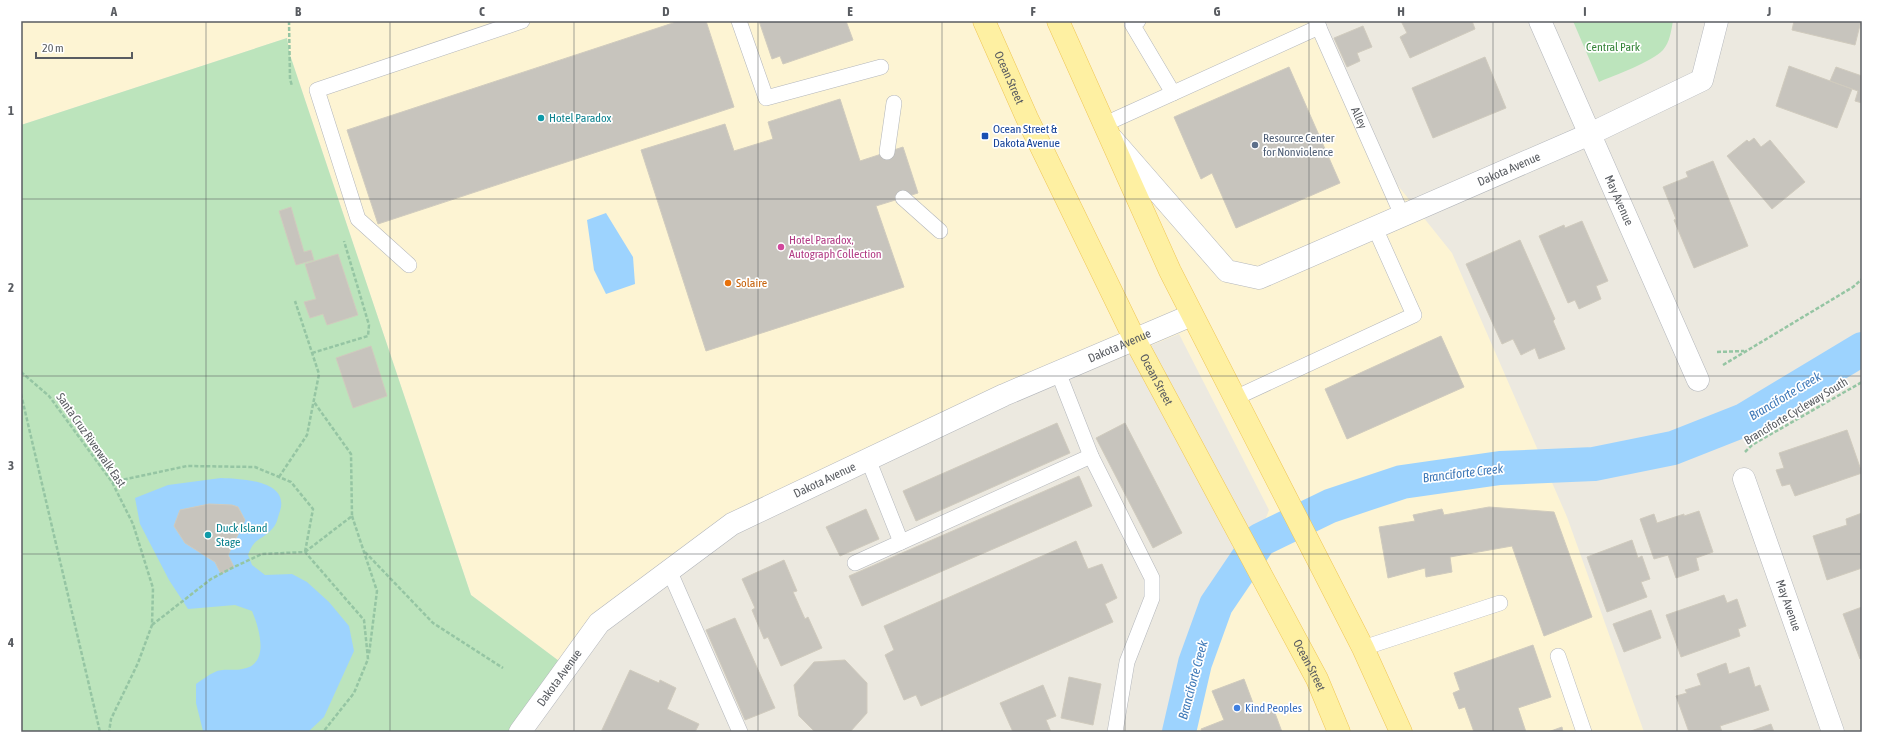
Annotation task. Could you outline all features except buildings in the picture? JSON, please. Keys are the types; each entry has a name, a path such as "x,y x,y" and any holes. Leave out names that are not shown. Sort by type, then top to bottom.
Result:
{"main road":[{"name":"Ocean Street","path":"984,21 1027,118 1134,340 1317,679 1339,732"},
{"path":"1058,21 1170,271 1363,648 1401,732"}],"street":[{"name":"May Avenue","path":"1540,21 1698,380"},
{"name":"Dakota Avenue","path":"1107,130 1227,271 1259,278 1590,134 1702,80 1717,21"},
{"name":"Dakota Avenue","path":"520,732 599,623 732,524 1004,395 1192,315"},
{"name":"May Avenue","path":"1744,479 1833,732"}],"lane":[{"path":"409,266 358,218 317,90 522,21"},
{"path":"739,21 766,98 881,66"},
{"path":"1138,21 1132,24 1173,93"},
{"path":"1107,130 1173,93 1318,24"},
{"name":"Alley","path":"1318,24 1402,215"},
{"path":"887,152 894,103"},
{"path":"903,198 940,231"},
{"path":"1235,398 1414,315 1375,228"},
{"path":"1058,372 1091,456 1152,578 1152,598 1127,662 1115,732"},
{"path":"856,563 1091,456"},
{"path":"868,459 901,542"},
{"path":"669,570 740,732"},
{"path":"1363,648 1500,603"},
{"path":"1558,656 1584,732"}],"path":[{"path":"1698,380 1853,287 1862,279"},
{"path":"279,477 307,435 319,374 295,301"},
{"path":"1713,352 1745,351"},
{"name":"Santa Cruz Riverwalk East","path":"21,372 49,396 112,482 133,524 153,588 152,625 138,663 111,719 109,732"},
{"name":"Branciforte Cycleway South","path":"1744,479 1738,458 1752,445 1862,382"},
{"path":"21,394 100,732"},
{"path":"313,402 351,454 352,516 378,591 368,659 354,693 323,732"},
{"path":"112,482 187,466 255,467 291,482 313,509 305,552"},
{"path":"152,625 211,579 262,554 305,552 352,516"},
{"path":"305,552 364,620 368,659"},
{"path":"365,552 433,623 503,668"}],"shaded area":[{"path":"21,21 1324,21 1395,182 1452,253 1567,517 1644,732 1175,732 1176,719 1195,650 1218,604 1256,544 1269,510 1179,334 814,484 699,541 563,664 471,595 290,55 287,38 21,125"}],"green space":[{"name":"Central Park","path":"1573,21 1673,21 1667,44 1658,55 1642,64 1599,82"},
{"path":"287,38 290,55 471,595 563,664 520,732 21,732 21,125"}],"water":[{"path":"606,213 633,257 635,284 606,294 594,270 587,220"},
{"path":"221,478 240,479 261,483 271,487 278,493 281,501 280,511 274,526 253,545 248,555 252,565 265,575 292,574 307,582 329,602 349,626 354,651 324,717 308,732 203,731 196,703 196,684 218,671 239,670 251,666 257,661 260,653 260,636 252,611 235,605 188,609 169,580 140,524 135,498 168,485"}],"waterway":[{"name":"Branciforte Creek","path":"1179,732 1195,663 1216,605 1260,540 1330,506 1402,482 1500,468 1594,464 1673,448 1744,420 1862,349"}],"place":[{"name":"Hotel Paradox","path":"541,118"},
{"name":"Ocean Street & Dakota Avenue","path":"985,136"},
{"name":"Resource Center for Nonviolence","path":"1255,145"},
{"name":"Hotel Paradox, Autograph Collection","path":"781,247"},
{"name":"Solaire","path":"728,283"},
{"name":"Duck Island Stage","path":"208,535"},
{"name":"Kind Peoples","path":"1237,708"}]}
